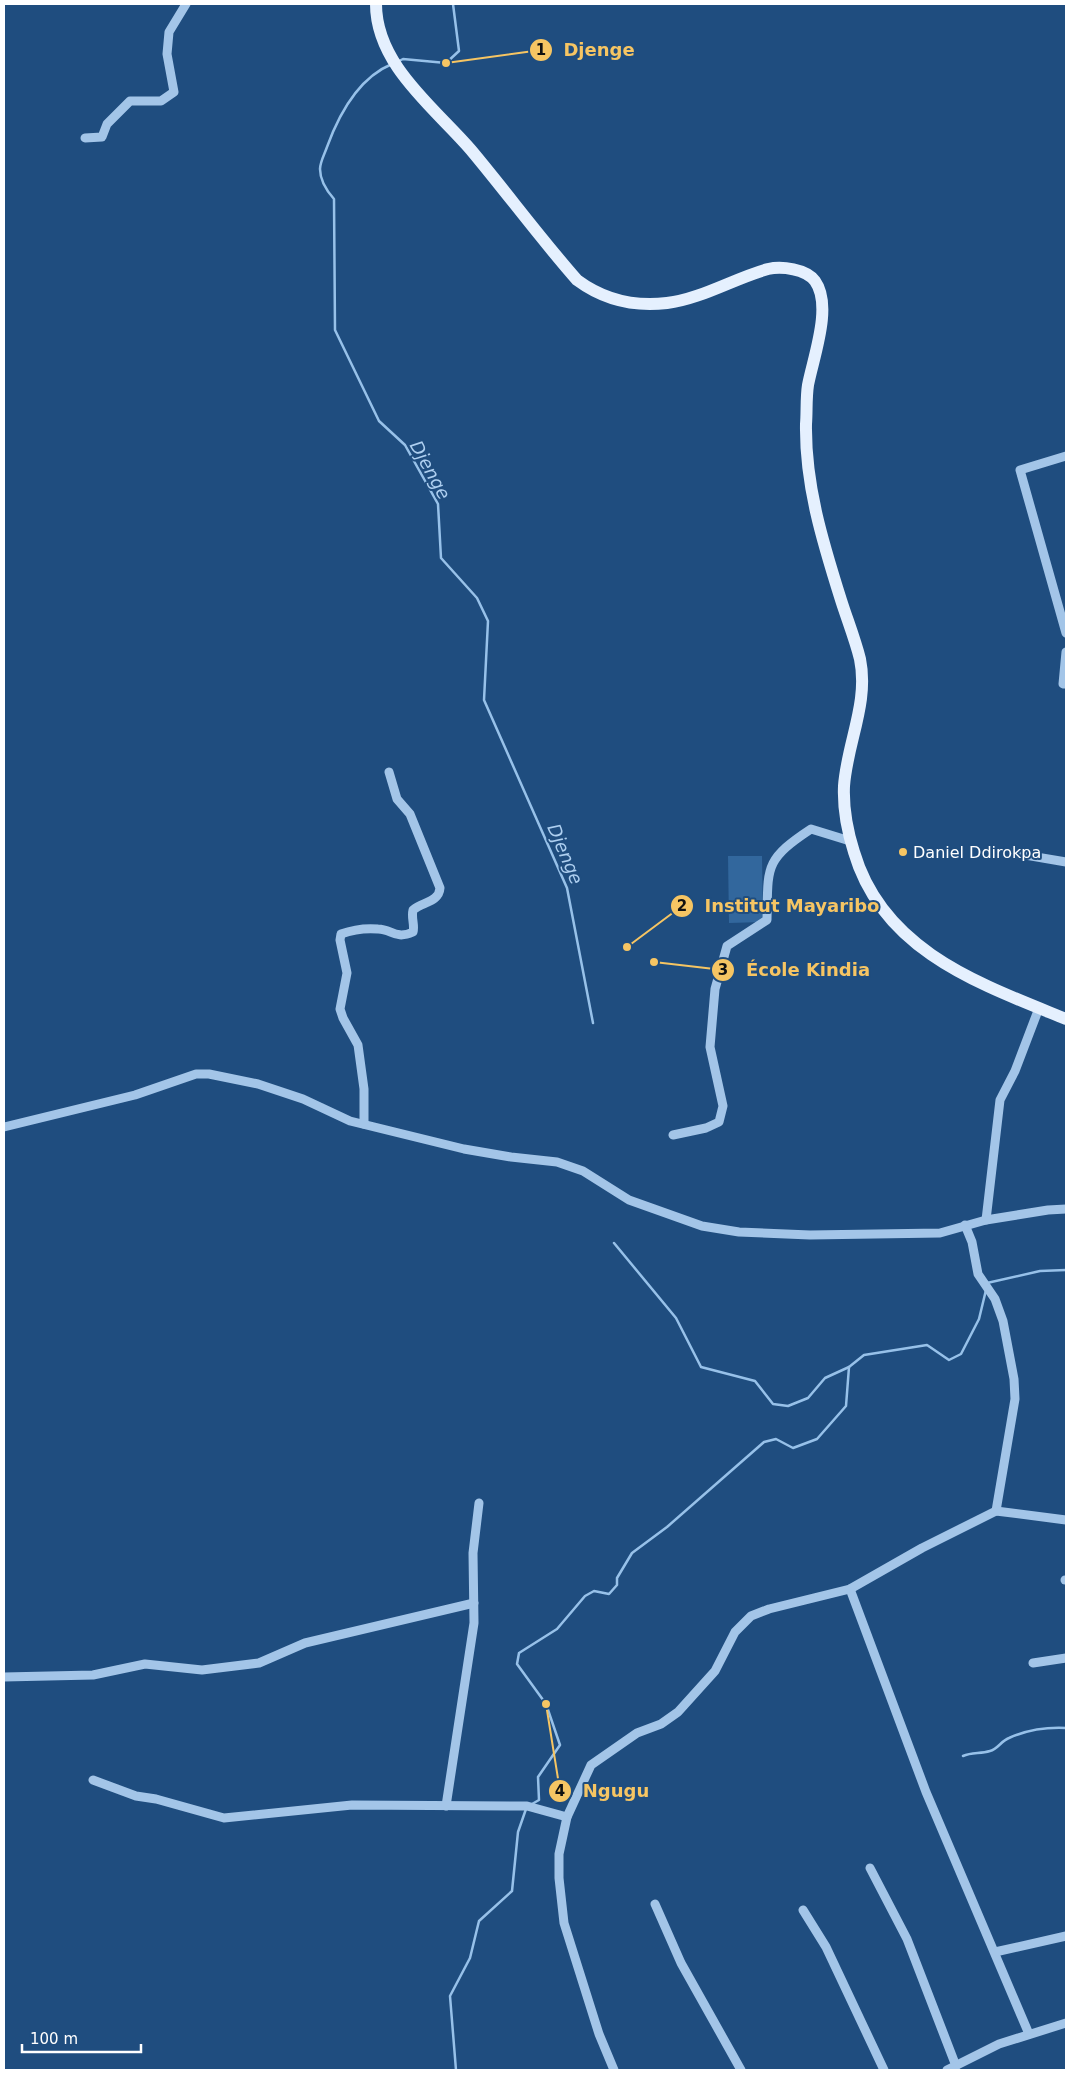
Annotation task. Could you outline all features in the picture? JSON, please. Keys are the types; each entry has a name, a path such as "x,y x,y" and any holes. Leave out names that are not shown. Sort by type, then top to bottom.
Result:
{"main road":[{"path":"376,4 376,14 383,41 422,100 469,149 552,252 577,280 592,292 610,299 636,304 668,303 712,290 771,268 794,268 814,280 821,296 822,314 818,348 808,386 807,459 821,539 860,659 863,691 844,784 844,811 858,867 881,909 895,926 916,944 952,968 1003,993 1066,1019"}],"street":[{"path":"85,138 102,137 107,124 130,101 161,101 174,92 167,54 169,32 186,4"},
{"path":"1066,456 1020,470 1066,632"},
{"path":"1066,652 1063,684 1066,684"},
{"path":"364,1124 364,1089 358,1045 340,1009 347,972 340,940 341,934 380,928 396,936 408,935 412,932 414,926 413,910 440,894 440,888 410,814 397,799 389,772"},
{"path":"673,1135 706,1128 719,1122 723,1106 710,1047 715,989 727,946 767,920 768,876 773,862 790,843 811,829 850,841"},
{"path":"1013,853 1066,862"},
{"path":"986,1220 1000,1100 1015,1072 1039,1008"},
{"path":"4,1127 135,1095 196,1074 209,1074 258,1084 303,1099 350,1121 464,1149 557,1162 583,1171 629,1200 702,1226 720,1229 761,1234 940,1233 986,1220 1066,1209"},
{"path":"965,1225 972,1242 978,1274 997,1303 1003,1320 1011,1356 1015,1399 996,1511"},
{"path":"446,1806 474,1623 473,1553 479,1503"},
{"path":"614,2070 599,2034 564,1923 559,1878 559,1854 567,1817 591,1765 636,1733 661,1724 678,1712 715,1671 735,1632 751,1616 769,1609 850,1589 922,1548 996,1511 1066,1520"},
{"path":"850,1589 926,1792 1029,2034"},
{"path":"4,1678 93,1676 145,1664 202,1670 259,1663 305,1643 474,1603"},
{"path":"1033,1663 1066,1658"},
{"path":"93,1780 136,1796 156,1799 224,1818 352,1805 527,1806 567,1817"},
{"path":"870,1868 907,1939 956,2066"},
{"path":"655,1904 681,1963 741,2070"},
{"path":"803,1910 826,1947 884,2070"},
{"path":"994,1952 1066,1936"},
{"path":"947,2070 999,2044 1066,2023"}],"shaded area":[{"path":"728,856 762,856 763,922 729,923"}],"waterway":[{"name":"Djenge","path":"399,61 403,59 446,63 459,51 453,4"},
{"name":"Djenge","path":"392,64 369,78 351,98 337,122 321,163 320,173 322,181 334,199 335,330 379,421 405,445 438,504 441,558 477,598 488,621 484,700 567,888 593,1023"},
{"path":"614,1243 676,1318 701,1367 755,1381 773,1404 788,1406 808,1398 825,1378 849,1367 864,1355 927,1345 949,1360 961,1354 979,1319 986,1290"},
{"path":"987,1283 1040,1271 1066,1270"},
{"path":"532,1804 539,1800 538,1777 560,1745 546,1704 517,1664 519,1653 557,1629 585,1596 594,1591 609,1594 617,1585 617,1578 632,1553 667,1527 764,1442 776,1439 793,1448 817,1439 846,1406 849,1367"},
{"path":"963,1756 993,1750 1006,1739 1030,1731 1066,1728"},
{"path":"456,2070 450,1996 470,1958 479,1921 512,1891 518,1832 526,1809"}],"place":[{"name":"Djenge","path":"446,63"},
{"name":"Daniel Ddirokpa","path":"903,852"},
{"name":"Institut Mayaribo","path":"627,947"},
{"name":"École Kindia","path":"654,962"},
{"name":"Ngugu","path":"546,1704"}]}
